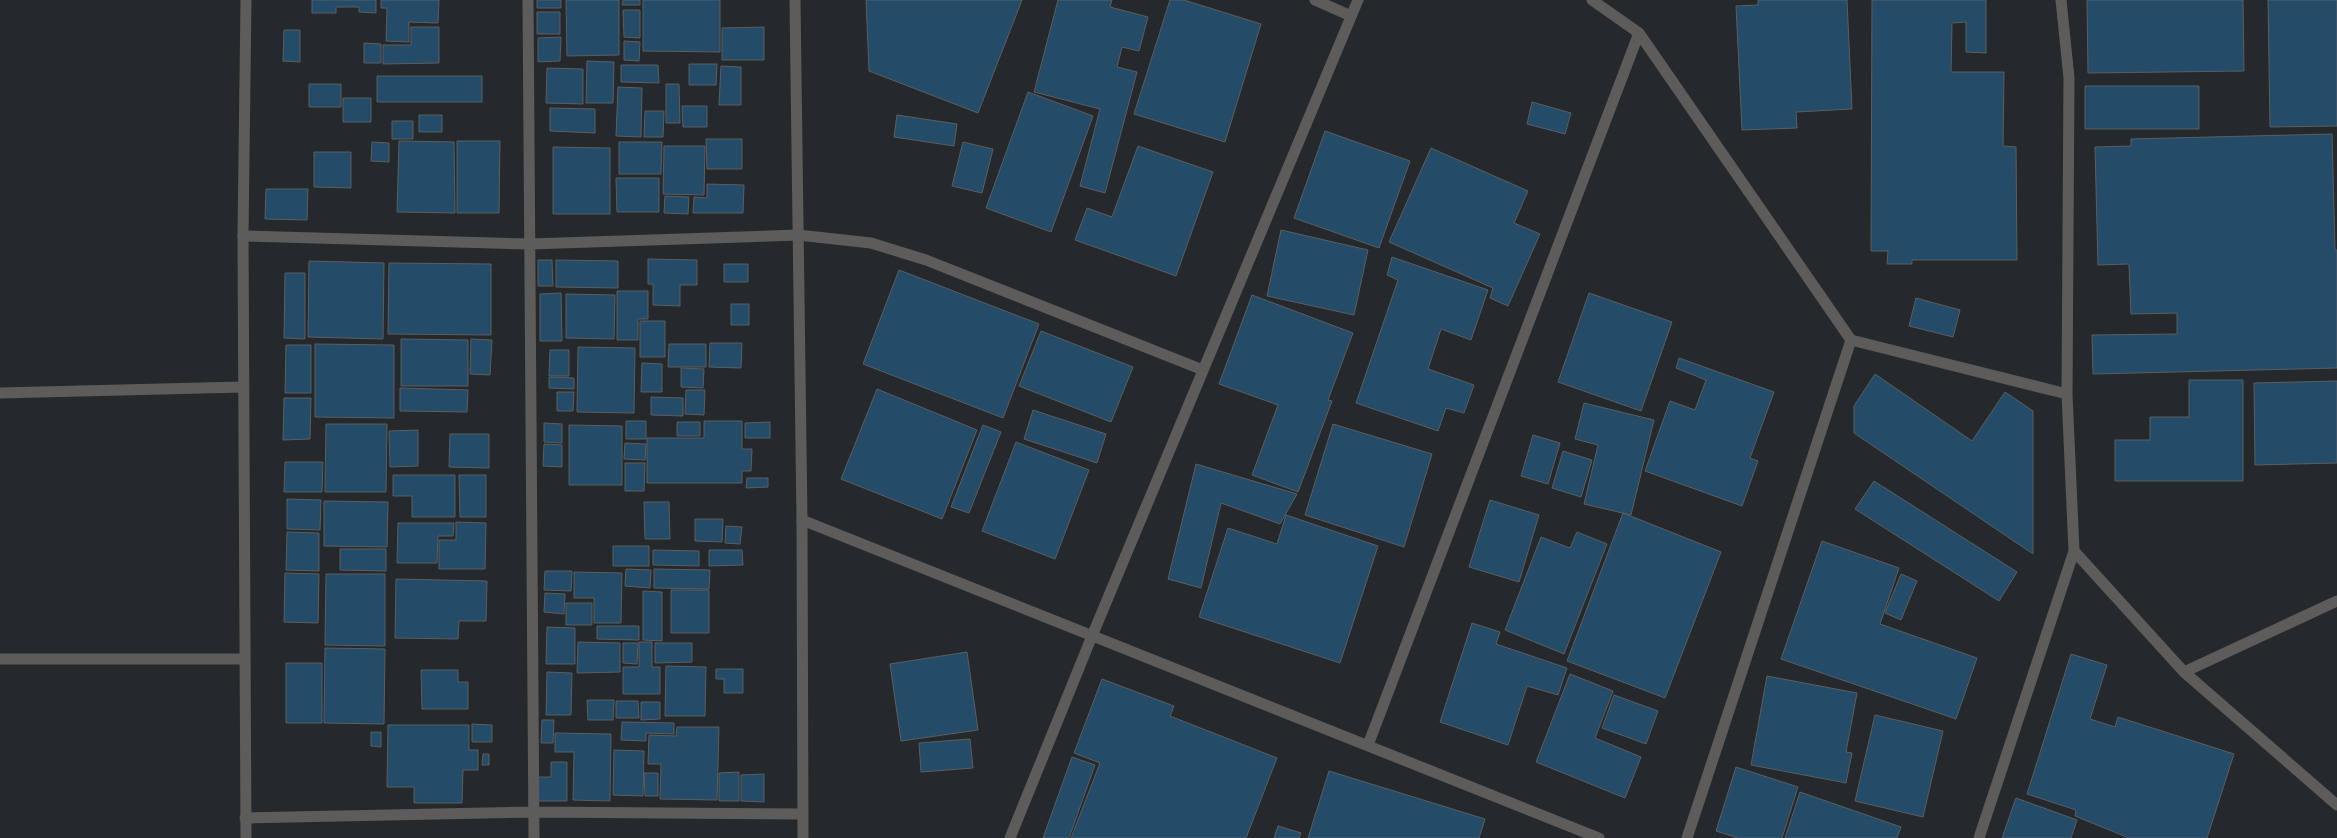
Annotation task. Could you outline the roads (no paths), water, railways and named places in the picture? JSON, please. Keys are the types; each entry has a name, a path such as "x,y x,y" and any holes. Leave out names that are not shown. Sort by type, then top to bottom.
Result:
{"street":[{"path":"246,0 243,236 246,838"},
{"path":"528,0 534,838"},
{"path":"795,0 802,520 803,838"},
{"path":"1315,0 1351,16"},
{"path":"1010,838 1092,636 1358,0"},
{"path":"1592,0 1639,34 1851,340 2067,394"},
{"path":"1979,838 2074,551 2067,394 2069,78 2061,0"},
{"path":"1368,745 1639,34"},
{"path":"243,236 530,244 798,235 871,243 926,260 1203,370"},
{"path":"1687,838 1851,340"},
{"path":"0,393 243,387"},
{"path":"802,520 1599,838"},
{"path":"2074,551 2184,672 2337,805"},
{"path":"2184,672 2337,601"},
{"path":"0,659 244,659"},
{"path":"246,818 534,812 802,814"}]}
